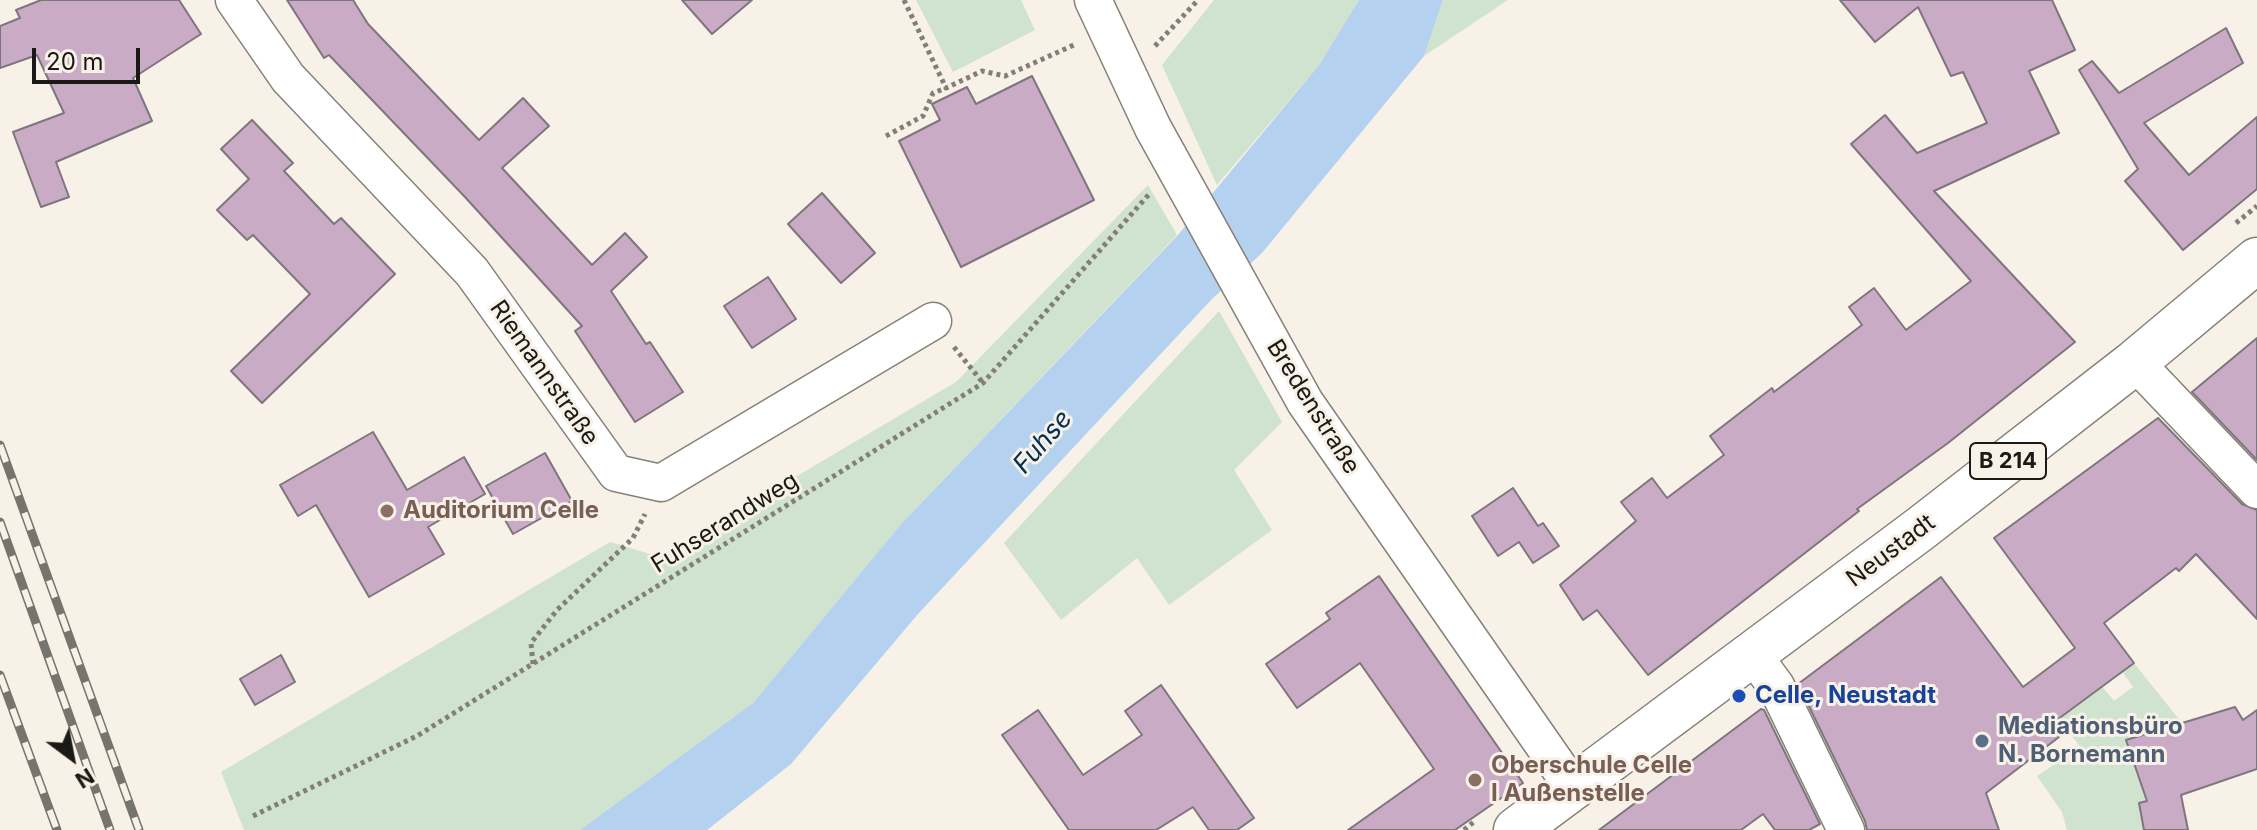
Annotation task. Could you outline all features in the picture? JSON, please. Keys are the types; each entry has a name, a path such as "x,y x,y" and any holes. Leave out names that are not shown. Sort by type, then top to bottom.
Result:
{"main road":[{"name":"Neustadt","path":"1516,830 1753,655 2135,362 2257,260"}],"street":[{"name":"Riemannstraße","path":"234,0 288,78 472,272 616,473 661,483"},
{"name":"Bredenstraße","path":"1093,0 1167,177 1305,402 1574,789"},
{"path":"661,483 933,321"},
{"path":"2135,362 2257,490"},
{"path":"1753,655 1776,686 1846,830"}],"path":[{"path":"904,0 946,88"},
{"path":"1144,57 1198,0"},
{"path":"886,136 923,116 933,93 982,71 1005,76 1085,40"},
{"name":"Fuhserandweg","path":"253,816 417,736 983,383 1167,177"},
{"path":"933,321 983,383"},
{"path":"533,664 531,643 557,610 633,538 661,483"}],"green space":[{"path":"916,0 1021,0 1035,30 953,72"},
{"path":"1214,0 1359,0 1319,65 1217,185 1162,65"},
{"path":"1443,0 1508,0 1424,56"},
{"path":"1148,185 1177,235 902,523 753,703 580,830 244,830 221,772 610,542 660,557 956,382"},
{"path":"1219,311 1282,422 1234,470 1272,530 1169,605 1137,558 1061,620 1004,543"},
{"path":"2134,663 2182,723 2126,740 2147,801 2144,830 2067,830 2062,812 2037,776 2080,747 2049,703 2102,686 2114,701 2133,687 2122,671"}],"water":[{"name":"Fuhse","path":"1359,0 1443,0 1424,56 1262,253 1212,299 918,614 791,764 707,830 580,830 753,703 902,523 1178,235 1319,65"}],"building":[{"path":"41,0 179,0 201,34 133,78 152,121 56,162 69,197 41,207 13,132 64,113 37,55 0,68 0,26 20,18 16,10"},
{"path":"287,0 353,0 368,24 479,140 523,98 549,126 502,168 592,265 625,233 647,257 611,291 683,392 635,422 575,331 582,326 465,197 329,55 324,58"},
{"path":"682,0 752,0 712,34"},
{"path":"1840,0 2052,0 2075,50 2029,71 2059,133 1934,191 2075,342 1648,675 1597,610 1583,620 1560,585 1636,521 1621,502 1652,478 1667,498 1724,455 1710,436 1862,325 1849,307 1874,288 1906,330 1971,281 1851,144 1885,115 1917,153 1987,123 1963,72 1951,76 1918,7 1875,42"},
{"path":"2226,28 2243,63 2144,123 2189,175 2257,117 2257,189 2183,250 2125,181 2138,169 2079,70 2092,61 2119,93"},
{"path":"1032,76 1094,200 961,267 899,141 940,120 932,104 967,87 976,104"},
{"path":"252,120 293,163 284,171 334,224 341,218 395,274 262,403 231,371 310,294 253,235 247,240 217,210 249,179 221,149"},
{"path":"822,193 875,253 841,283 788,224"},
{"path":"768,277 796,319 752,348 724,306"},
{"path":"2257,338 2257,460 2192,392"},
{"path":"2158,418 2242,504 2257,510 2257,619 2196,554 2179,571 2176,568 2104,623 2134,663 2050,725 2059,737 1986,793 1999,830 1867,830 1798,684 1941,577 2023,687 2075,648 1994,538"},
{"name":"Auditorium Celle","path":"373,432 407,490 464,457 485,494 428,527 444,554 369,597 316,505 298,516 280,485"},
{"path":"545,453 572,501 513,534 486,486"},
{"path":"1513,488 1538,526 1543,523 1559,546 1533,563 1519,542 1498,556 1472,516"},
{"path":"1379,576 1523,783 1455,830 1348,830 1434,769 1360,663 1297,708 1266,664 1330,619 1326,613"},
{"path":"281,655 295,682 255,705 240,679"},
{"path":"1161,685 1254,818 1237,830 1209,830 1193,807 1156,830 1069,830 1002,735 1038,710 1083,775 1142,735 1125,711"},
{"path":"2235,707 2243,720 2257,710 2257,769 2181,795 2188,830 2144,830 2139,803 2147,801 2126,740"},
{"path":"1761,709 1820,824 1809,830 1775,830 1763,814 1741,830 1599,830"}],"railway":[{"path":"0,445 139,830"},
{"path":"0,522 110,830"},
{"path":"0,675 57,830"}],"place":[{"name":"Auditorium Celle","path":"387,511"},
{"name":"Celle, Neustadt","path":"1739,696"},
{"name":"Mediationsbüro N. Bornemann","path":"1982,741"},
{"name":"Oberschule Celle I Außenstelle","path":"1475,780"}]}
